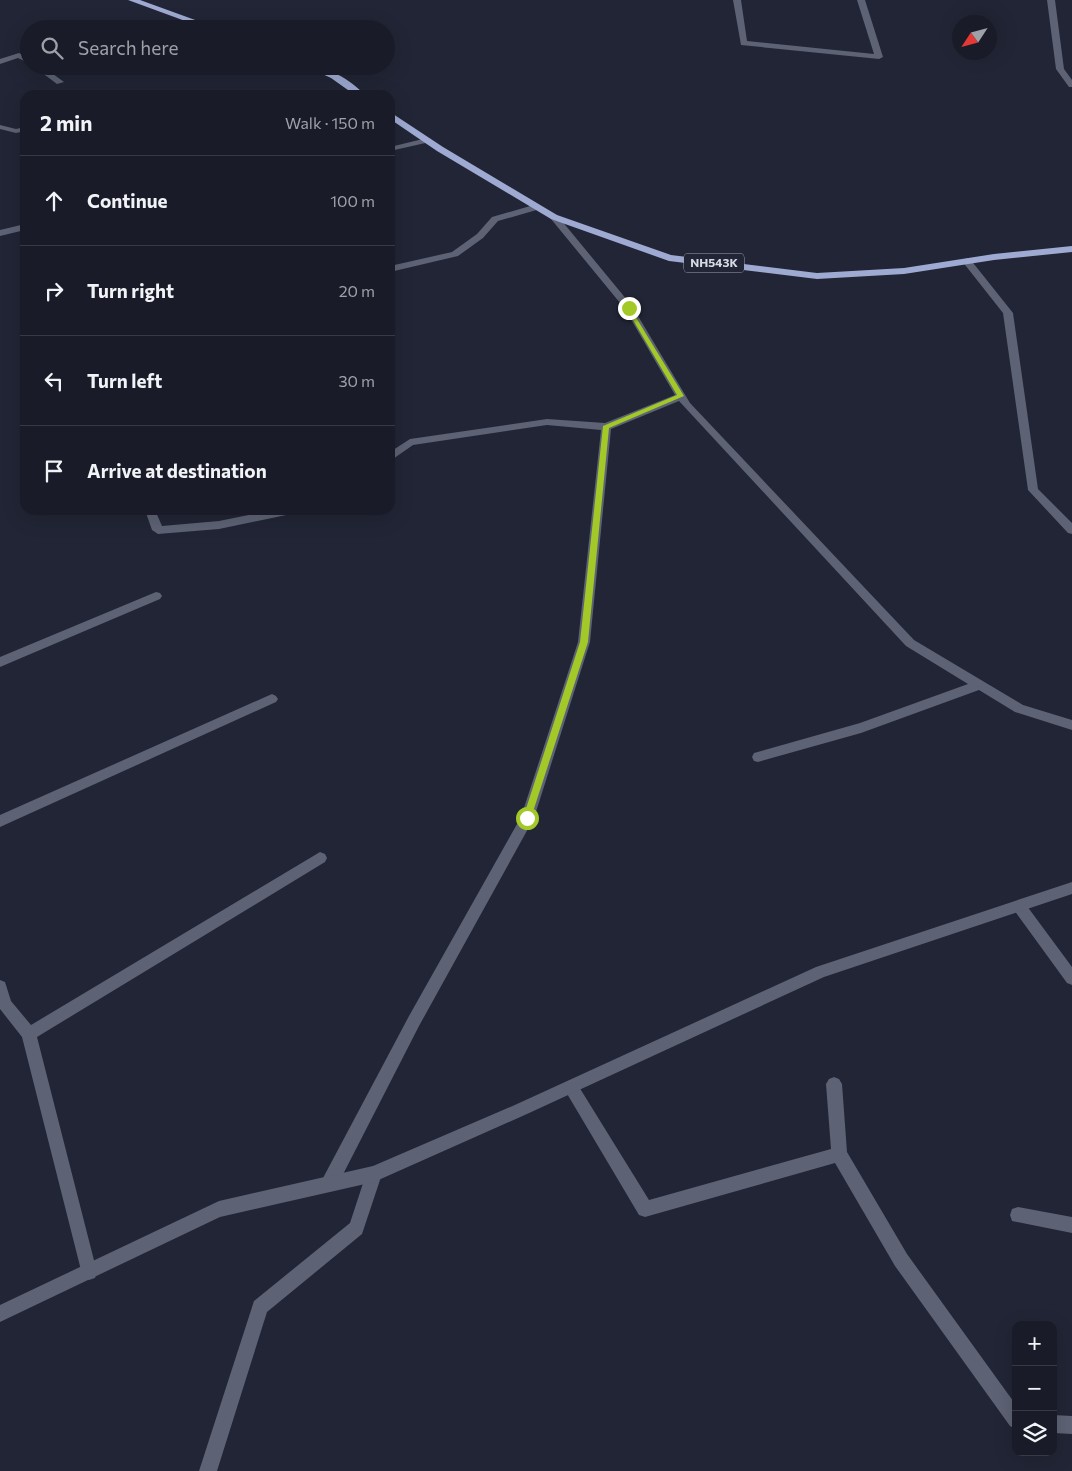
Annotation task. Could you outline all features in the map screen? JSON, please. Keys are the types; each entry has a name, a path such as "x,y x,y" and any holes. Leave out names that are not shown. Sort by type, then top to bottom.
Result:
{"highway":[{"path":"132,0 190,20"},
{"path":"332,75 354,90"},
{"name":"NH543K","path":"395,118 427,140 554,217 669,258 817,276 904,271 967,261 1072,249"}],"street":[{"path":"737,0 744,43 879,57 861,0"},
{"path":"1051,0 1060,69 1072,86"},
{"path":"0,62 20,55"},
{"path":"50,75 60,82"},
{"path":"0,127 16,131 20,130"},
{"path":"395,148 427,140"},
{"path":"395,268 455,254 480,236 495,220 537,207"},
{"path":"554,217 629,308 686,405 910,642 1018,709 1072,725"},
{"path":"0,233 20,228"},
{"path":"967,261 1008,314 1033,490 1072,530"},
{"path":"395,453 410,442 547,422 606,426 680,396"},
{"path":"329,1184 414,1021 527,818 584,642 606,426"},
{"path":"152,515 158,530 219,526 268,515"},
{"path":"0,662 156,596"},
{"path":"758,757 861,728 980,685"},
{"path":"0,821 272,699"},
{"path":"29,1034 320,858"},
{"path":"0,1314 219,1209 374,1174 571,1087 821,972 1072,888"},
{"path":"1019,906 1072,978"},
{"path":"0,987 5,1004 29,1034 89,1272"},
{"path":"834,1084 839,1154 901,1260 1012,1414"},
{"path":"571,1087 645,1209 839,1154"},
{"path":"208,1471 260,1307 356,1228 374,1174"},
{"path":"1018,1214 1072,1225"},
{"path":"1057,1424 1072,1425"}],"route":[{"path":"527,818 584,642 606,426 680,396 629,308"}]}
